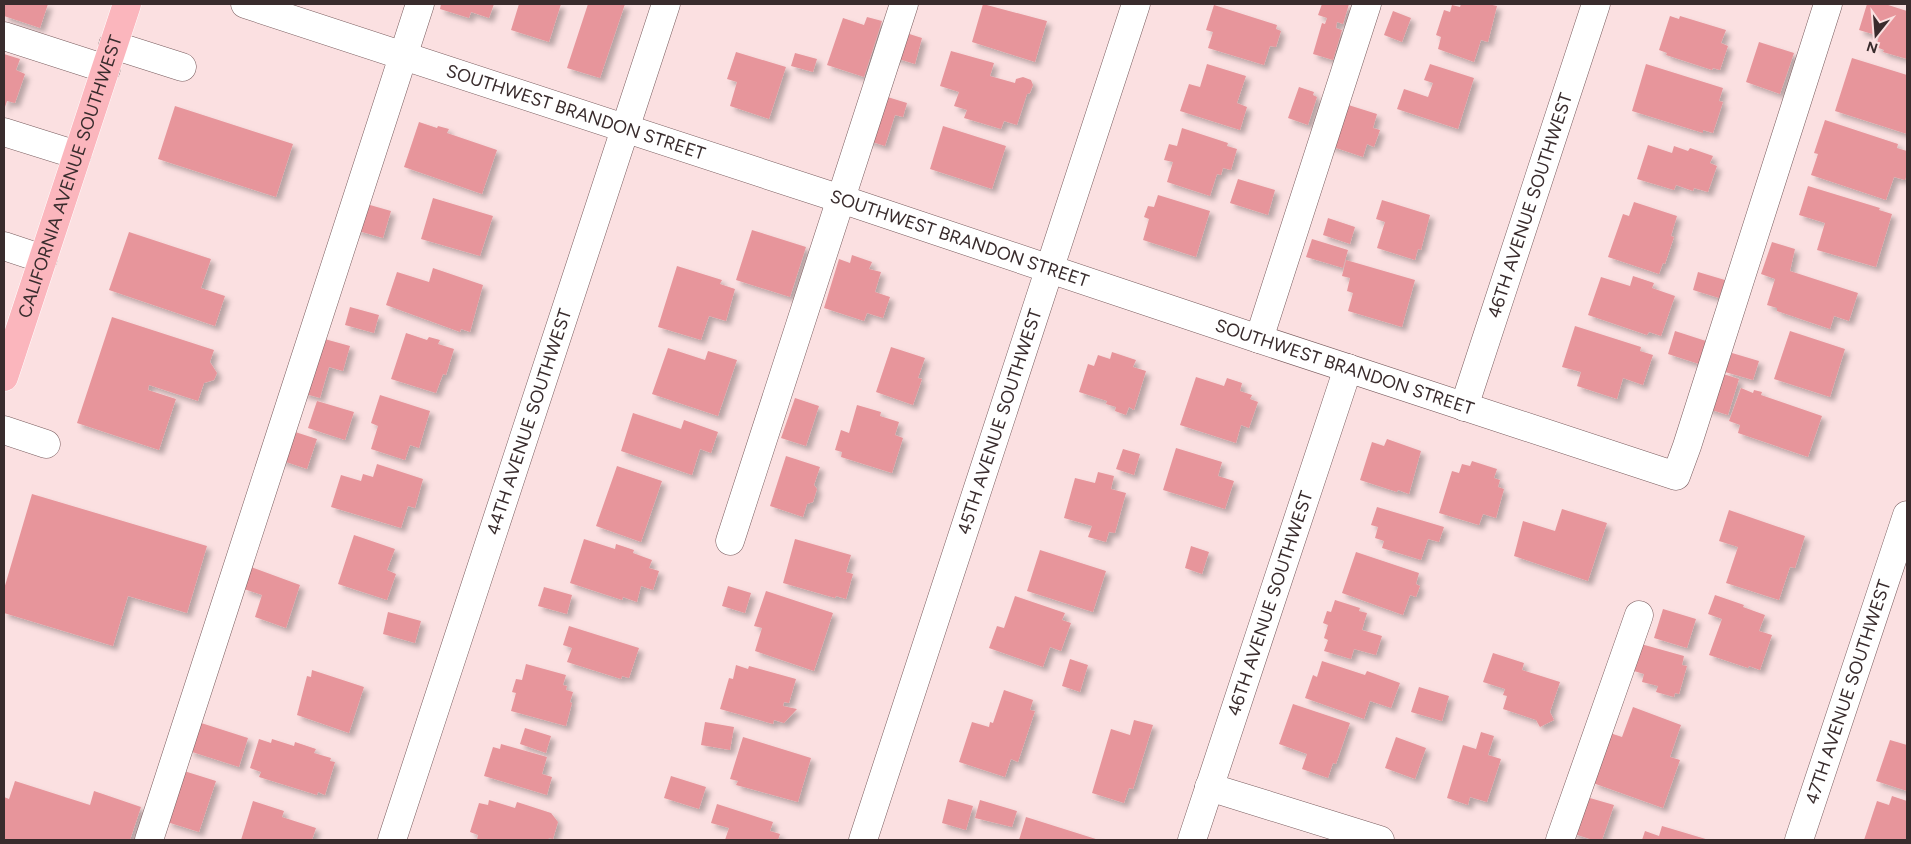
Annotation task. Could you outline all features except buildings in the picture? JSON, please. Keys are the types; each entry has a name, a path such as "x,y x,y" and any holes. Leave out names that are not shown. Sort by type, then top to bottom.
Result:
{"main road":[{"name":"CALIFORNIA AVENUE SOUTHWEST","path":"4,377 127,4"}],"street":[{"name":"SOUTHWEST BRANDON STREET","path":"245,4 626,128 1676,476 1828,4"},
{"path":"149,840 420,4"},
{"name":"44TH AVENUE SOUTHWEST","path":"392,840 666,4"},
{"path":"730,541 904,4"},
{"name":"45TH AVENUE SOUTHWEST","path":"864,840 1136,4"},
{"path":"1260,339 1367,4"},
{"name":"46TH AVENUE SOUTHWEST","path":"1464,407 1596,4"},
{"path":"4,36 110,57 182,67"},
{"path":"4,132 77,155"},
{"path":"4,246 42,259"},
{"name":"46TH AVENUE SOUTHWEST","path":"1192,840 1348,368"},
{"path":"4,430 46,444"},
{"name":"47TH AVENUE SOUTHWEST","path":"1799,840 1907,515"},
{"path":"1560,840 1639,615"},
{"path":"1209,787 1380,840"}]}
